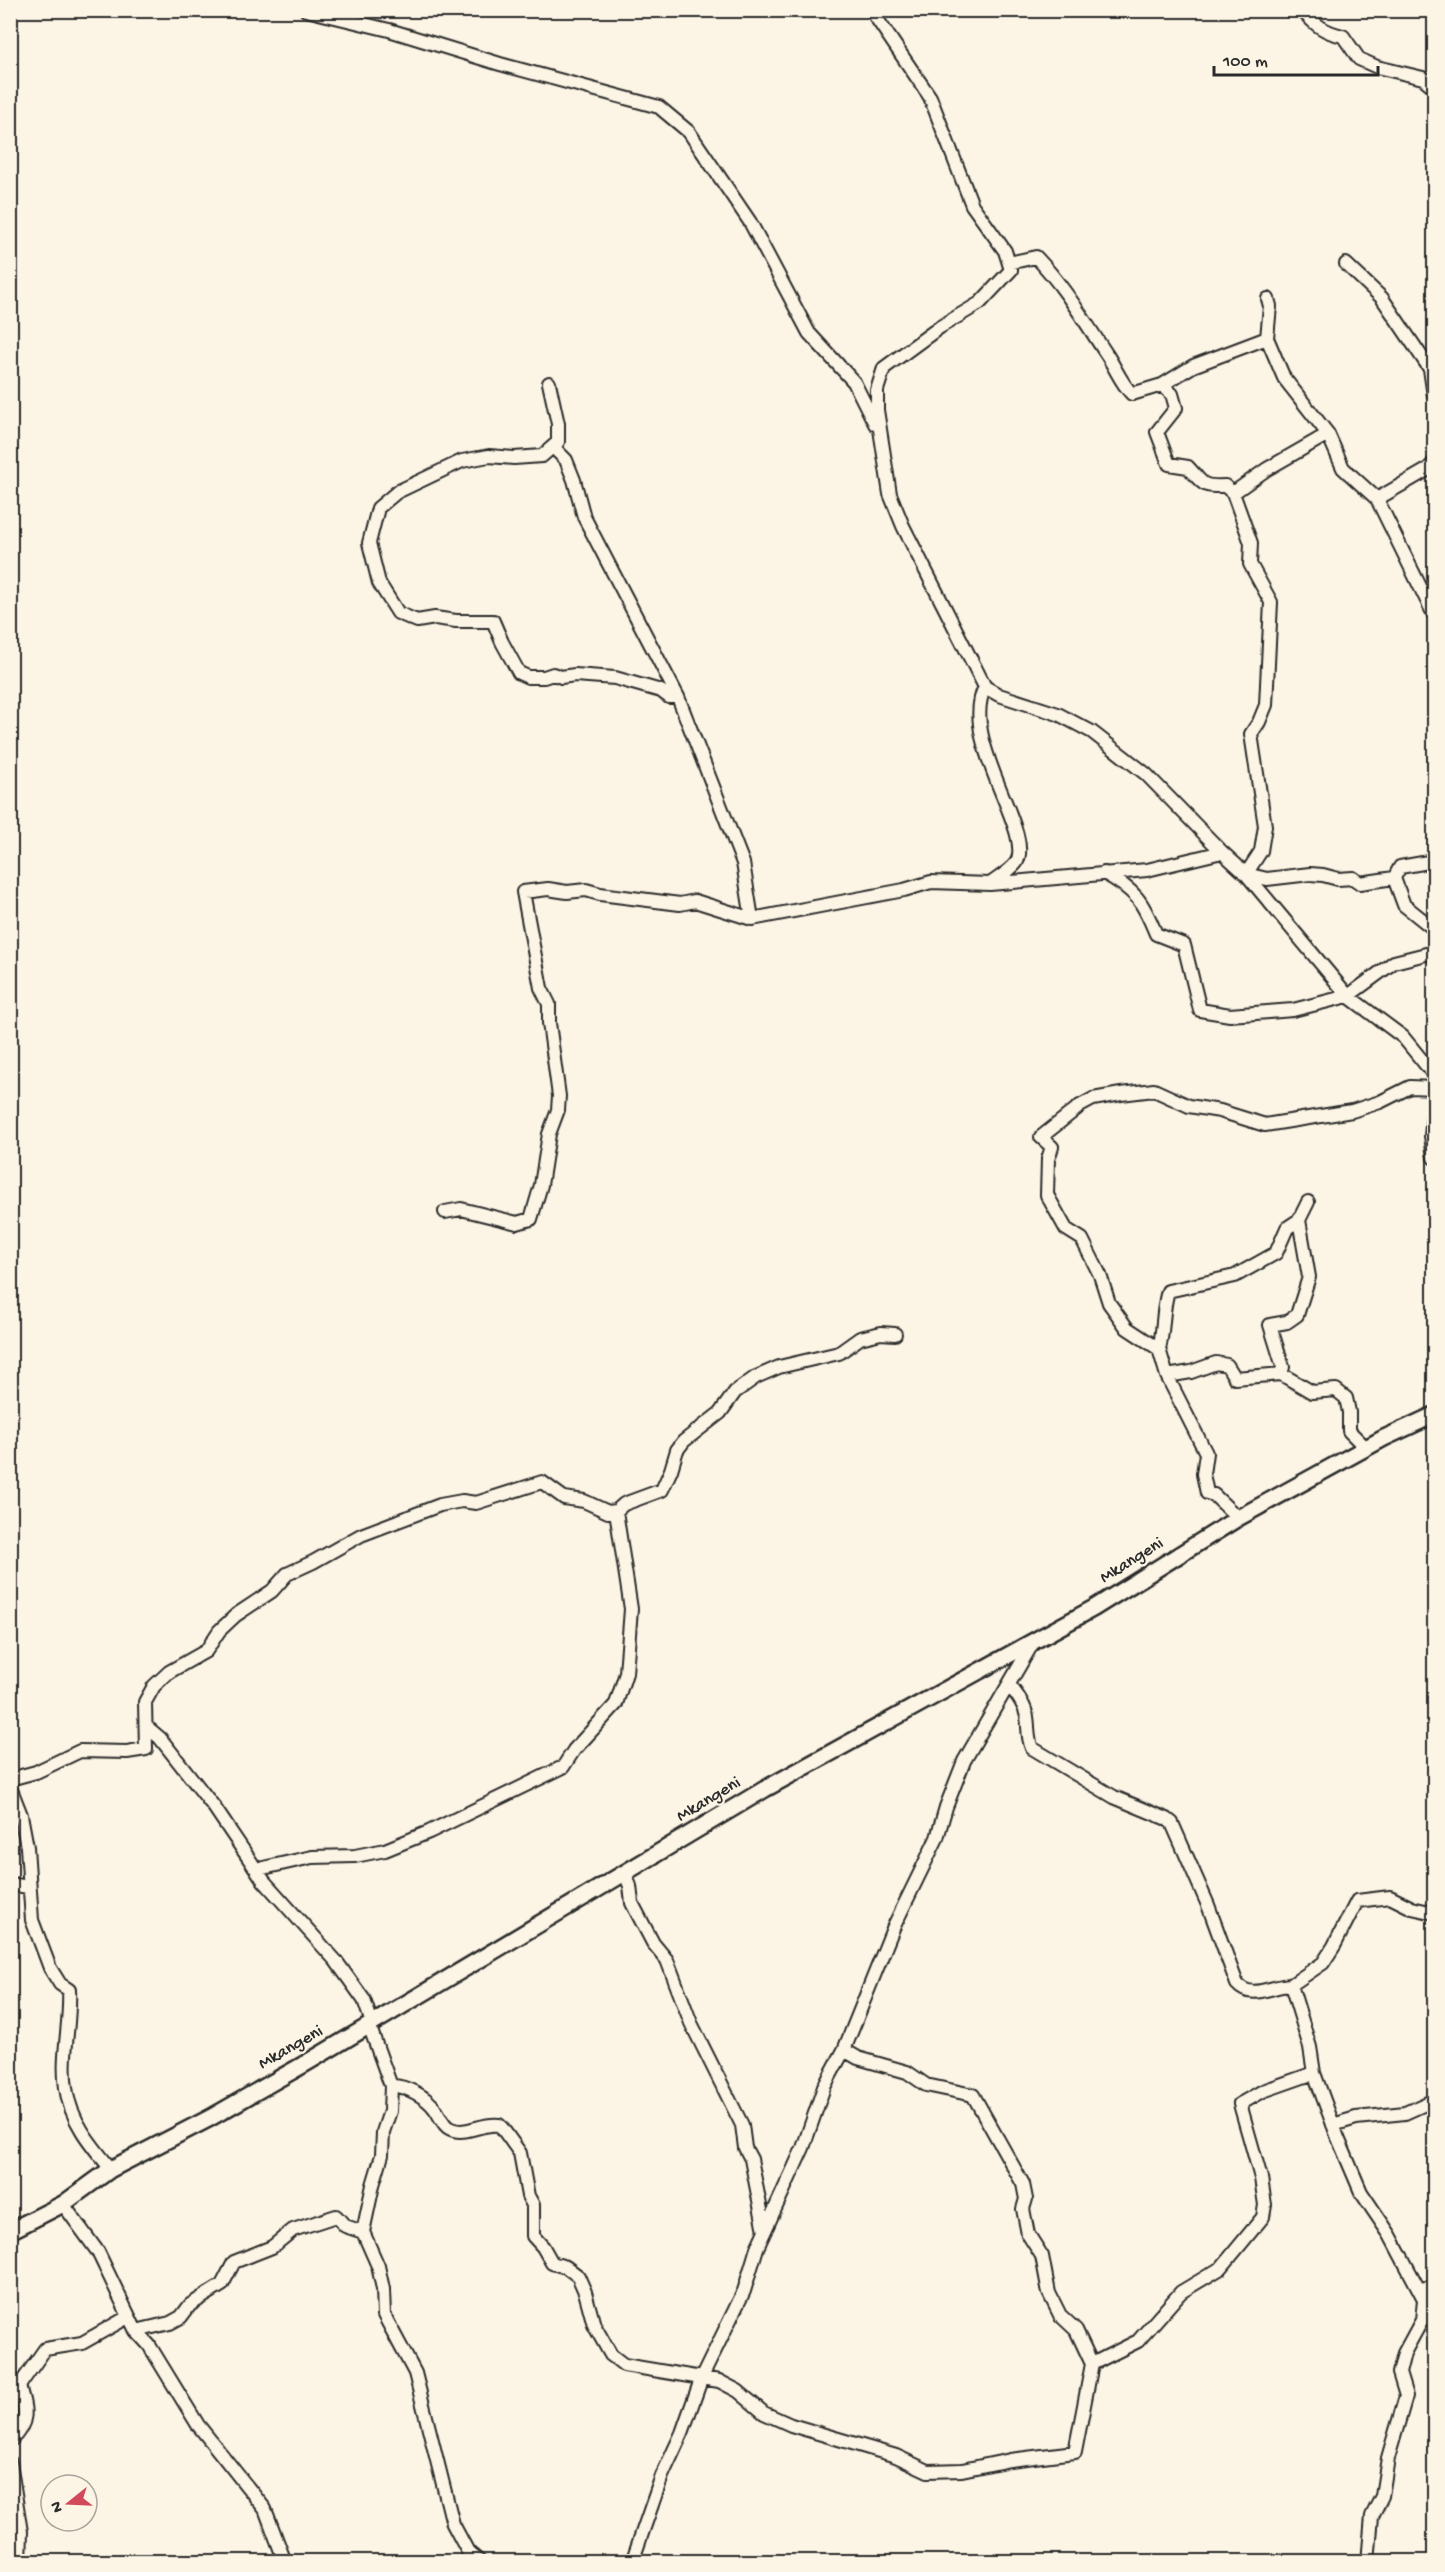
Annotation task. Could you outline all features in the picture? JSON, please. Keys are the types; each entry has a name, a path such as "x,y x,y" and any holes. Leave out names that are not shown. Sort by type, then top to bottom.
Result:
{"street":[{"path":"306,10 389,30 500,64 659,107 689,132 750,222 809,333 855,382 882,439"},
{"path":"871,10 930,97 972,205 1005,251 1011,270 980,303 940,327 884,368 877,390 877,410 890,494 985,687 1058,714 1092,732 1146,774 1222,852 1246,873 1348,996 1403,1037 1434,1075"},
{"path":"1302,10 1322,29 1343,36 1359,59 1377,67 1429,75 1434,87"},
{"path":"1009,263 1036,257 1048,270 1109,358 1124,386 1132,394 1162,385 1193,366 1267,338"},
{"path":"1346,264 1383,298 1430,369 1434,396"},
{"path":"1268,300 1270,306 1267,338 1284,378 1328,434 1343,468 1377,499 1434,615"},
{"path":"549,383 558,424 558,442 554,448 542,456 514,458 489,456 462,461 429,475 386,499 378,508 369,543 379,583 398,613 417,621 435,618 456,621 493,621 519,673 528,677 544,677 553,674 561,677 575,675 615,678 661,691 669,697 678,697"},
{"path":"1162,385 1172,394 1176,408 1157,432 1169,464 1188,467 1202,484 1225,486 1233,493 1251,543 1250,564 1271,602 1266,705 1259,723 1251,734 1265,826 1261,851 1246,873"},
{"path":"1233,493 1328,434"},
{"path":"554,448 566,460 584,517 678,697 743,863 752,919"},
{"path":"1377,499 1427,470 1434,463"},
{"path":"985,687 980,698 980,721 985,747 1021,846 1016,863 990,884"},
{"path":"445,1212 461,1209 517,1223 531,1219 541,1185 549,1134 558,1110 559,1096 549,1023 549,1004 541,988 523,892 548,889 567,892 586,890 600,894 680,904 695,902 752,919 904,890 931,882 990,884 1103,872 1146,870 1222,852"},
{"path":"1434,861 1400,867 1394,878 1404,905 1434,929"},
{"path":"1103,872 1129,887 1146,909 1156,934 1184,945 1200,1010 1230,1015 1293,1010 1348,996 1394,962 1434,952"},
{"path":"1246,873 1267,879 1310,874 1323,875 1338,879 1353,878 1360,883 1394,878"},
{"path":"1159,1349 1127,1328 1109,1303 1100,1275 1082,1239 1066,1229 1047,1195 1048,1159 1052,1147 1041,1137 1080,1106 1093,1099 1121,1094 1154,1090 1189,1106 1265,1125 1352,1112 1410,1087 1434,1088"},
{"path":"1434,1106 1431,1136 1434,1158"},
{"path":"1238,1518 1214,1496 1207,1493 1203,1474 1206,1453 1167,1376 1159,1349 1164,1332 1163,1306 1168,1291 1236,1276 1276,1253 1287,1228 1299,1220 1308,1202"},
{"path":"1281,1374 1283,1367 1270,1325 1287,1322 1297,1315 1309,1277 1299,1220"},
{"path":"10,1779 36,1772 80,1751 127,1752 146,1749 145,1702 154,1686 169,1672 206,1652 219,1631 236,1615 272,1591 287,1574 361,1535 440,1504 462,1501 476,1503 542,1482 564,1498 584,1501 608,1512 616,1511 624,1504 662,1490 677,1450 720,1413 735,1392 756,1377 779,1367 839,1353 860,1338 881,1333 895,1334"},
{"path":"1167,1376 1191,1372 1216,1363 1227,1365 1235,1378 1281,1374 1312,1392 1336,1390 1346,1398 1349,1431 1366,1448"},
{"name":"Mkangeni","path":"10,2231 63,2204 111,2169 210,2118 371,2024 765,1789 1094,1608 1238,1518 1366,1448 1434,1415"},
{"path":"259,1869 312,1857 355,1856 385,1850 429,1832 563,1767 574,1750 616,1704 626,1673 631,1609 616,1511"},
{"path":"632,2562 662,2476 682,2433 702,2377 744,2291 757,2248 803,2148 824,2087 844,2050 894,1926 937,1838 964,1761 994,1708 1010,1686 1034,1641"},
{"path":"1010,1686 1027,1715 1029,1741 1032,1748 1114,1797 1167,1819 1176,1829 1208,1905 1237,1984 1241,1989 1255,1993 1281,1985 1291,1985 1323,1963 1357,1901 1390,1897 1412,1908 1434,1914"},
{"path":"147,1727 160,1738 214,1807 245,1854 259,1869 264,1881 336,1961 364,2000 391,2086 390,2111 383,2132 382,2155 363,2232 378,2266 383,2289 384,2315 415,2373 453,2524 468,2552 480,2562"},
{"path":"10,1787 21,1815 27,1847 32,1920 50,1968 60,1983 69,1990 66,2088 81,2130 111,2169"},
{"path":"625,1873 630,1886 632,1903 653,1943 667,1960 691,2023 742,2125 745,2148 751,2159 765,2231"},
{"path":"10,1884 28,1887"},
{"path":"1291,1985 1310,2048 1314,2073 1361,2192 1377,2212 1424,2299 1422,2320 1404,2353 1399,2373 1406,2396 1388,2458 1382,2496 1372,2516 1368,2562"},
{"path":"391,2086 399,2086 428,2099 447,2127 452,2130 465,2131 490,2124 499,2125 502,2128 520,2152 528,2196 533,2205 533,2236 543,2247 552,2263 566,2267 578,2276 594,2325 611,2355 624,2365 719,2381 738,2391 764,2413 791,2425 896,2456 928,2471 962,2470 1010,2460 1075,2452 1092,2364 1076,2330 1060,2315 1049,2293 1042,2256 1028,2234 1023,2209 1026,2199 1023,2184 973,2095 926,2085 907,2072 858,2058 844,2050"},
{"path":"1092,2364 1137,2341 1181,2292 1221,2268 1263,2217 1265,2205 1261,2178 1239,2104 1263,2091 1314,2073"},
{"path":"1333,2125 1356,2118 1405,2113 1434,2100"},
{"path":"63,2204 98,2252 136,2331 148,2345 198,2425 265,2509 285,2562"},
{"path":"136,2331 170,2323 181,2317 190,2305 222,2285 234,2262 272,2247 293,2230 336,2216 345,2226 363,2232"},
{"path":"1419,2289 1434,2287"},
{"path":"10,2452 11,2441 26,2420 19,2386 45,2349 82,2343 128,2317"},
{"path":"10,2462 21,2532 20,2562"}]}
